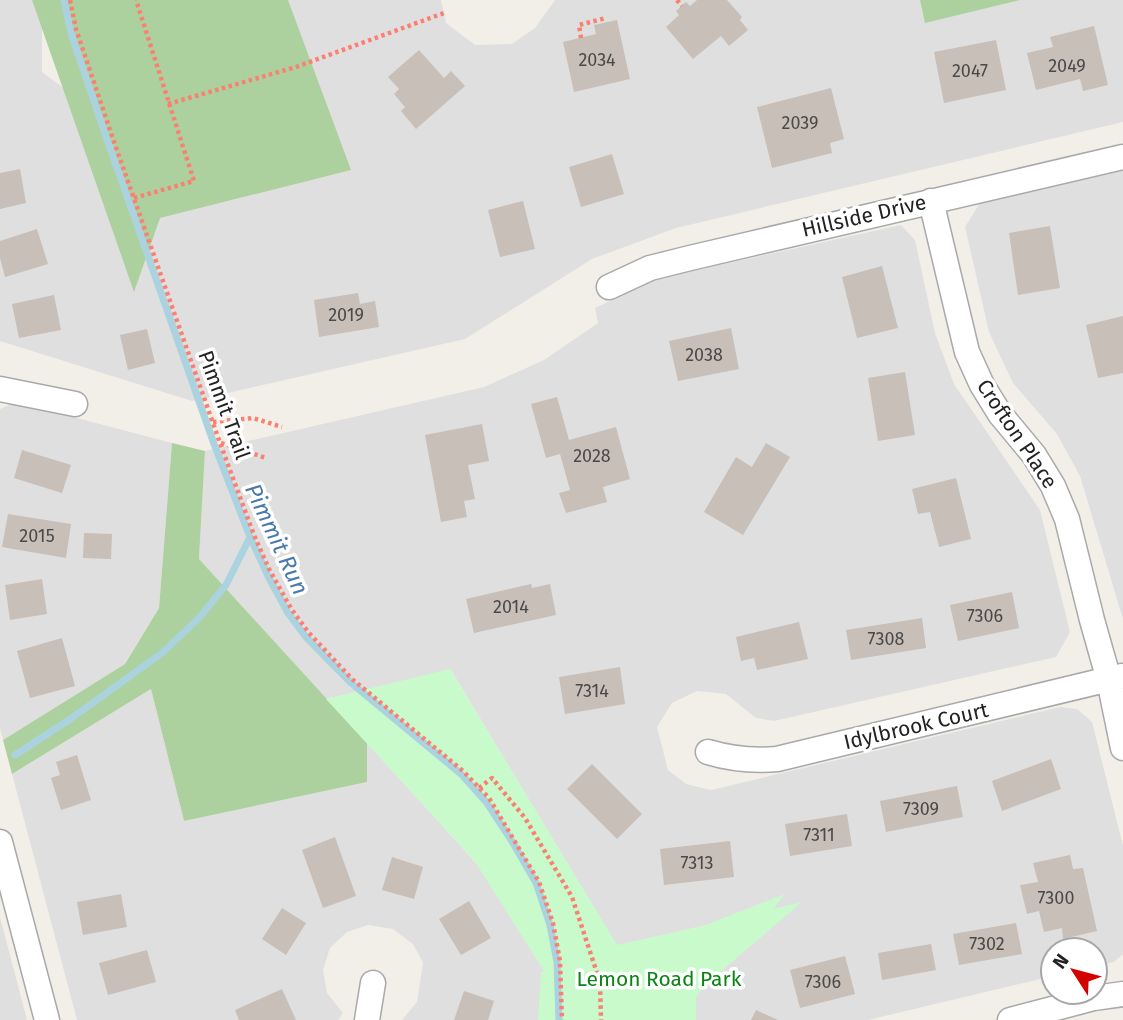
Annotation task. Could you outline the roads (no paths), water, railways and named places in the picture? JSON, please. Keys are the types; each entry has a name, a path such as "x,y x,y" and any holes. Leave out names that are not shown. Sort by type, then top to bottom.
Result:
{"street":[{"name":"Hillside Drive","path":"609,287 650,268 677,261 1123,157"},
{"name":"Crofton Place","path":"931,201 967,352 982,385 1000,414 1034,455 1053,485 1067,519 1092,621 1116,678 1123,748"},
{"path":"0,389 75,404"},
{"name":"Idylbrook Court","path":"708,752 732,759 777,759 1116,678"},
{"path":"0,842 47,1020"},
{"path":"367,1020 373,983"},
{"path":"1010,1020 1094,998 1123,995"}],"waterway":[{"name":"Pimmit Run","path":"64,0 71,33 214,444 269,578 288,613 305,636 350,682 461,774 487,803 536,883 550,925 557,962 559,1020"},
{"path":"15,755 162,653 198,619 226,585 250,537"}],"park label":[{"name":"Lemon Road Park","path":"659,979"}]}
